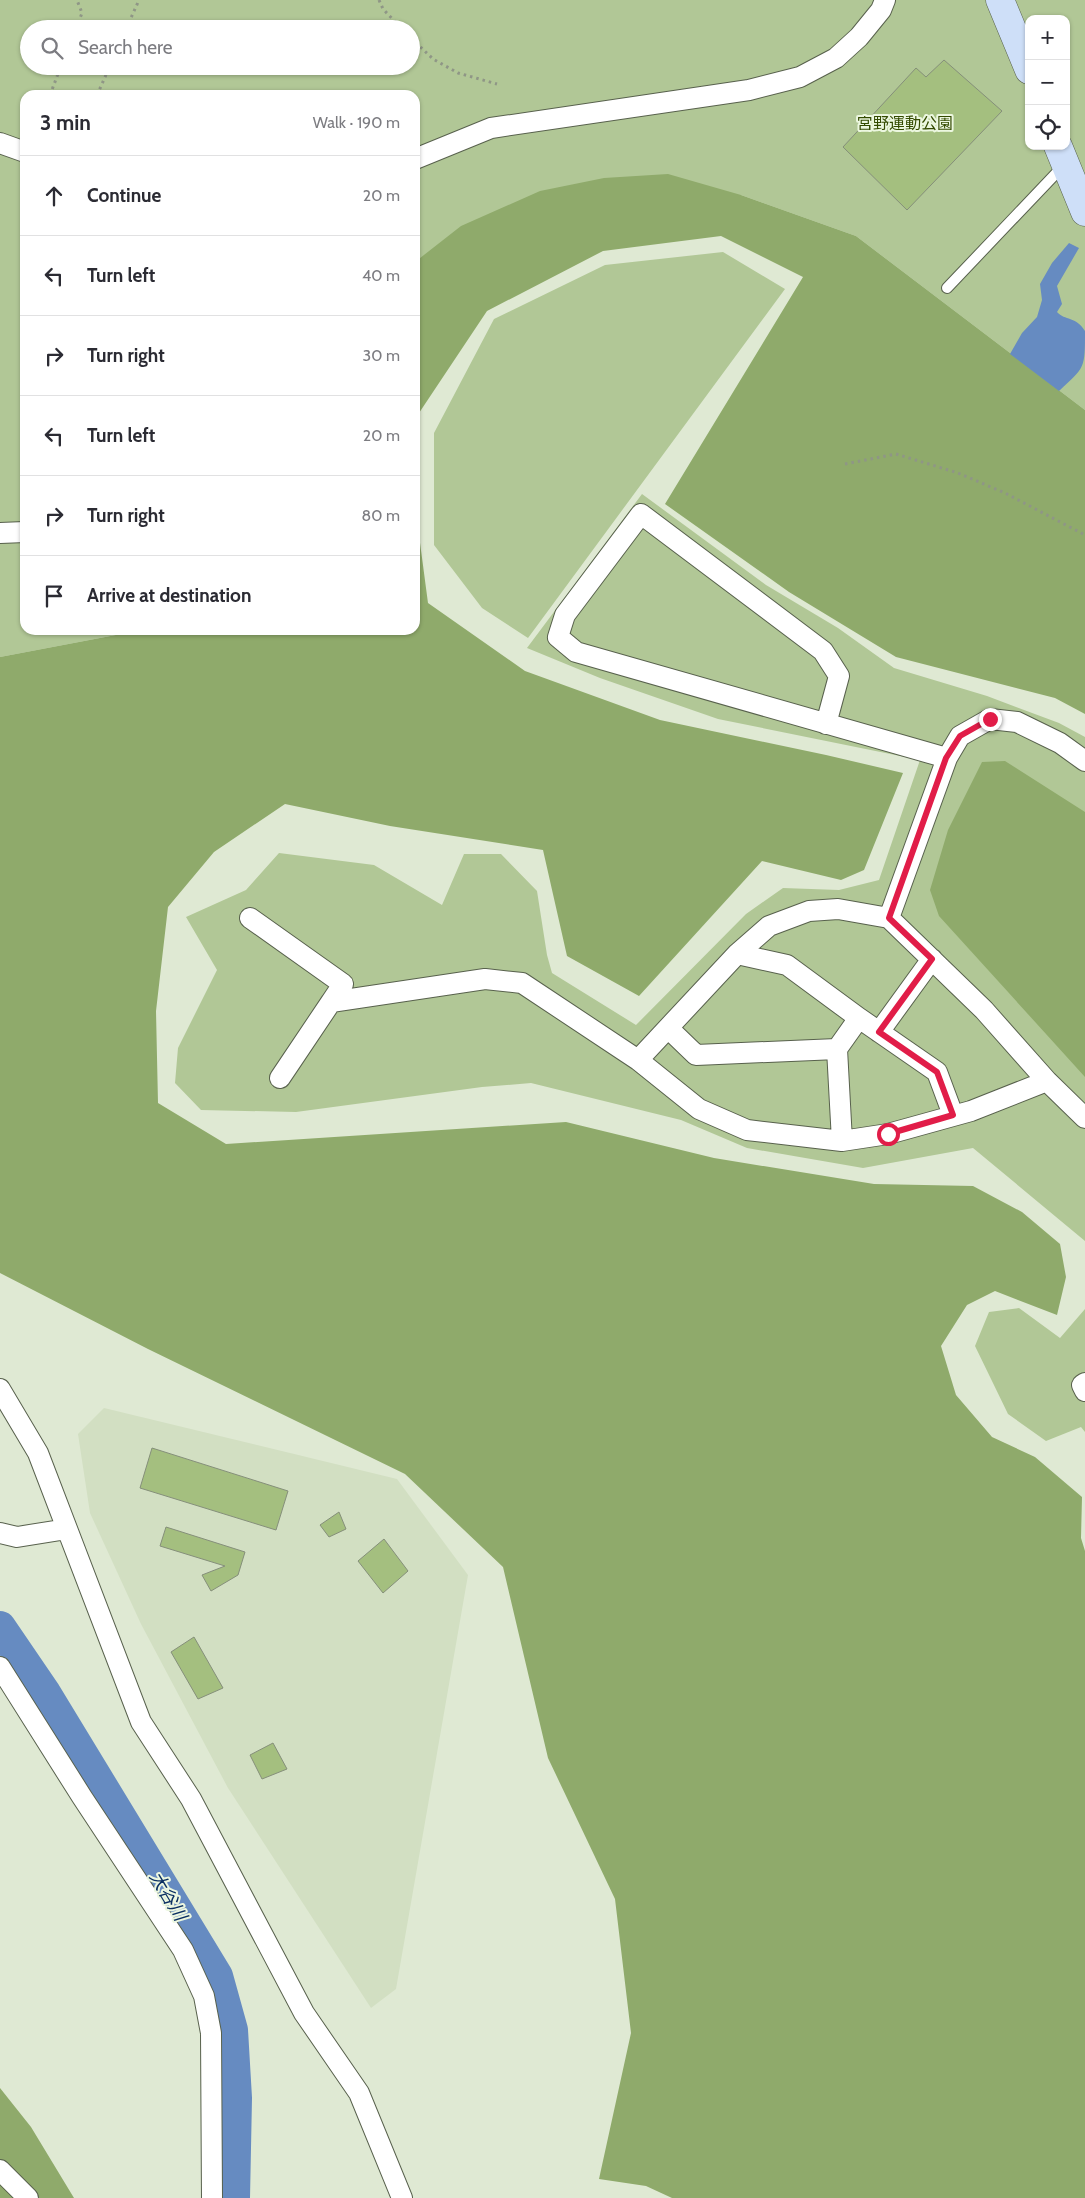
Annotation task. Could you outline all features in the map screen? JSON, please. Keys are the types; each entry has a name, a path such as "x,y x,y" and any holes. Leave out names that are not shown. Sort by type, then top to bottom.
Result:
{"street":[{"path":"420,157 492,128 749,90 800,76 836,58 859,37 881,10 885,0"},
{"path":"1000,0 1025,60"},
{"path":"0,143 20,150"},
{"path":"1061,155 1085,212"},
{"path":"826,724 839,676 823,650 641,514 565,615 558,637 576,652 826,724 946,758"},
{"path":"0,533 20,532"},
{"path":"889,918 946,758 960,736 990,719 1017,722 1060,743 1085,761"},
{"path":"638,1060 737,954 770,926 809,911 838,909 889,918 984,1010 1047,1081 1085,1118"},
{"path":"250,918 343,984 280,1078"},
{"path":"737,954 787,966 937,1072 953,1115"},
{"path":"879,1032 932,959"},
{"path":"331,1002 485,979 522,983 638,1060 699,1109 747,1130 842,1141 888,1134 971,1111 1047,1081"},
{"path":"842,1141 837,1049 859,1018"},
{"path":"668,1028 696,1055 837,1049"},
{"path":"1085,1383 1082,1385 1085,1391"},
{"path":"0,1389 38,1453 141,1722 191,1800 304,2013 359,2093 402,2198"},
{"path":"0,1533 17,1537 67,1529"},
{"path":"0,1667 82,1798 183,1950 204,1996 211,2033 212,2198"},
{"path":"0,2170 28,2198"}],"lane":[{"path":"947,288 1061,155"}],"path":[{"path":"78,0 82,13 79,20"},
{"path":"130,20 139,0"},
{"path":"379,0 383,9 393,20"},
{"path":"420,47 433,59 458,73 497,84"},
{"path":"52,90 58,75"},
{"path":"99,90 106,75"},
{"path":"845,464 896,454 958,473 1005,493 1085,535"}],"shaded area":[{"path":"104,1408 397,1479 468,1575 396,1989 371,2008 228,1788 141,1624 90,1513 78,1434"}],"green space":[{"name":"宮野運動公園","path":"0,0 1085,0 1085,410 856,236 741,195 420,287 420,90 20,90 20,635 116,635 0,657"},
{"path":"668,174 741,195 856,236 1085,410 1085,714 1055,698 896,657 789,592 665,504 803,277 721,236 603,251 487,311 420,412 420,258 461,226 540,191 604,178"},
{"path":"723,252 785,289 528,638 482,608 434,545 434,433 494,319 605,265"},
{"path":"642,494 766,585 838,628 894,668 987,696 1059,723 1085,737 1085,1241 973,1148 863,1168 747,1148 681,1120 531,1083 482,1087 296,1112 201,1110 175,1083 178,1048 217,970 186,917 246,890 279,853 374,865 442,905 464,854 501,854 537,891 547,955 552,973 636,1025 746,914 783,888 839,890 879,880 920,760 718,719 600,678 527,648"},
{"path":"420,543 428,603 525,671 660,720 903,773 864,870 841,880 762,861 639,996 567,956 543,850 390,826 285,804 214,852 168,907 156,1011 158,1103 226,1144 566,1122 714,1158 874,1184 973,1186 1022,1212 1060,1244 1066,1277 1057,1315 995,1291 967,1305 941,1346 956,1395 992,1437 1035,1457 1082,1497 1081,1538 1085,1551 1085,2198 672,2198 646,2186 599,2179 631,2033 615,1899 548,1758 503,1567 405,1474 148,1349 0,1273 0,657 116,635 420,635"},
{"path":"1005,761 1085,812 1085,1077 939,916 930,890 948,830 982,762"},
{"path":"1019,1308 1060,1338 1085,1309 1085,1432 1081,1427 1046,1441 1008,1414 975,1346 989,1312"},
{"path":"0,2088 31,2127 74,2198 0,2198"}],"water":[{"path":"1069,243 1079,248 1057,286 1062,304 1057,312 1082,326 1085,331 1085,353 1079,371 1059,391 1010,354 1022,333 1037,317 1042,300 1040,284 1052,263"}],"building":[{"path":"944,60 1002,111 907,210 843,147 916,68 926,77"},
{"path":"152,1448 288,1491 276,1530 140,1488"},
{"path":"339,1512 346,1529 329,1537 320,1525"},
{"path":"166,1527 245,1552 238,1575 211,1591 202,1575 225,1566 160,1546"},
{"path":"384,1539 408,1571 383,1593 358,1561"},
{"path":"194,1637 223,1688 198,1699 171,1652"},
{"path":"273,1743 287,1769 262,1779 250,1755"}],"waterway":[{"name":"大谷川","path":"0,1627 45,1693 217,1976 232,2030 236,2098 234,2198"}],"route":[{"path":"888,1134 953,1115 937,1072 879,1032 932,959 889,918 946,758 960,736 990,719"}]}
